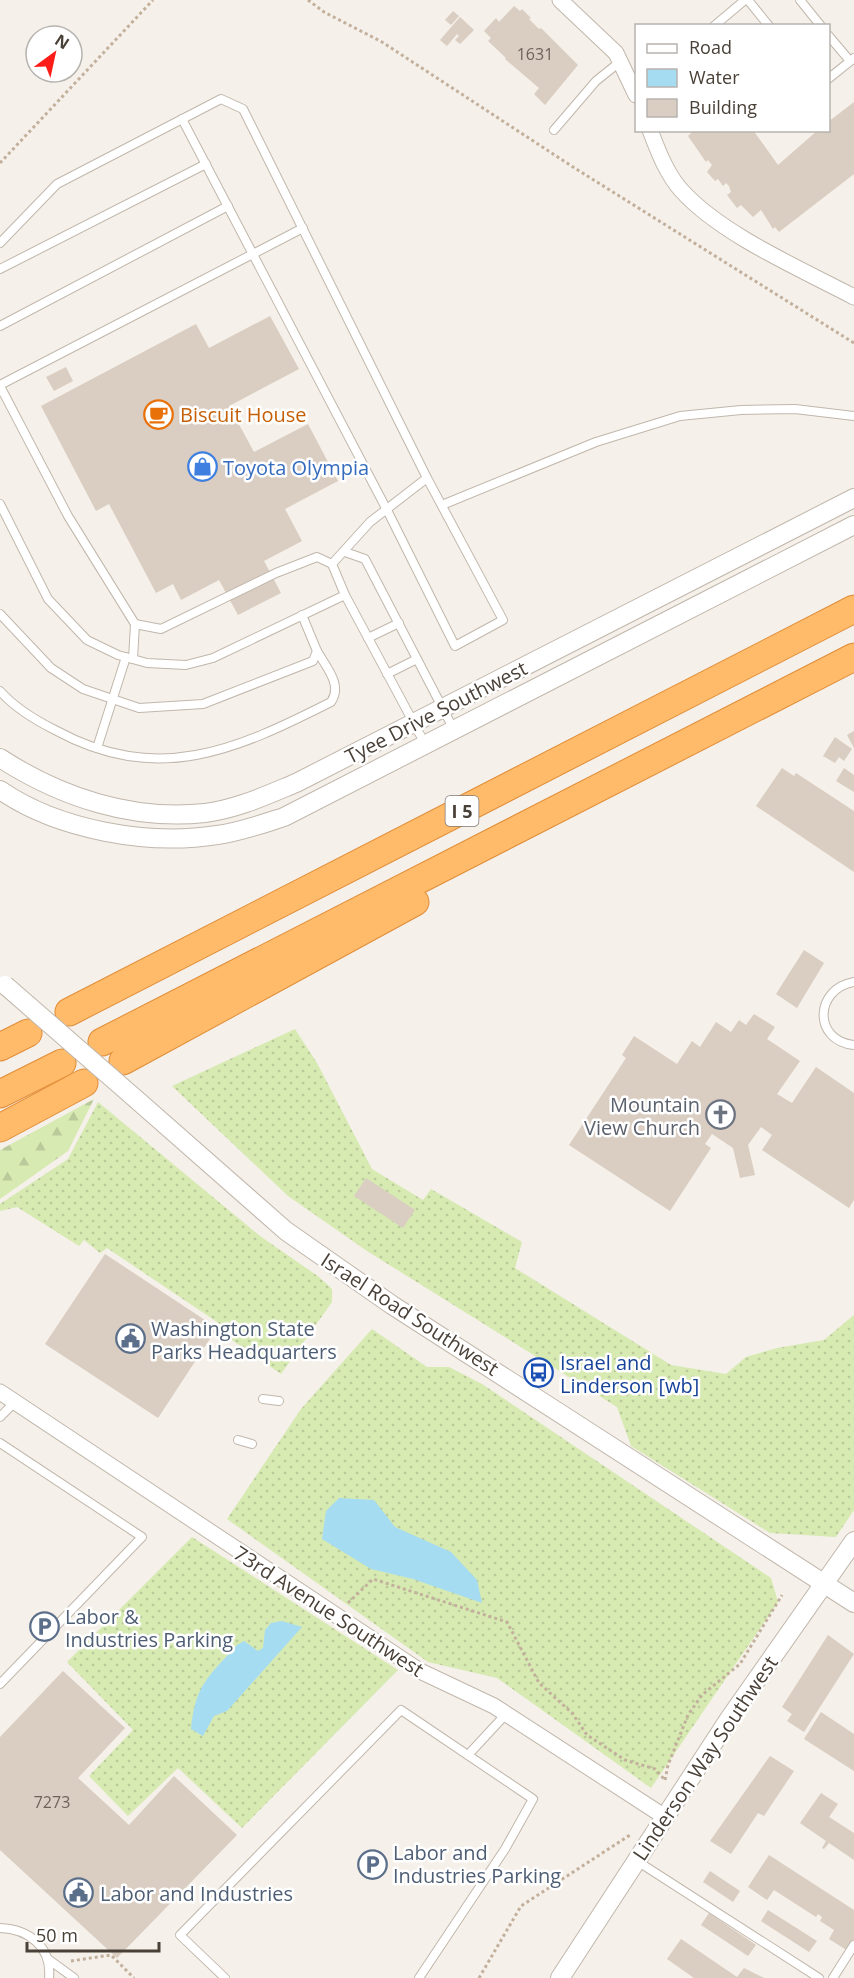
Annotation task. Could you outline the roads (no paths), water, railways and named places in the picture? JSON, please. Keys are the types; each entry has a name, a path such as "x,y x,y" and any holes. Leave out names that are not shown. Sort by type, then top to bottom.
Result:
{"highway":[{"name":"I 5","path":"69,1012 854,609"},
{"name":"I 5","path":"102,1042 854,657"},
{"path":"123,1061 494,859 574,811 634,770"},
{"path":"0,1047 28,1033"},
{"path":"0,1094 62,1063"},
{"path":"0,1128 84,1083"}],"street":[{"path":"560,0 622,60 635,89"},
{"path":"651,132 658,152 677,183 706,213 771,253 854,297"},
{"name":"Tyee Drive Southwest","path":"0,758 49,787 89,801 131,811 167,814 205,813 246,804 296,783 854,498"},
{"name":"Tyee Drive Southwest","path":"0,790 57,820 93,830 169,838 216,836 284,817 854,525"},
{"name":"Israel Road Southwest","path":"3,983 286,1231 392,1305 854,1603"},
{"name":"73rd Avenue Southwest","path":"0,1392 420,1671 506,1714 666,1817"},
{"name":"Linderson Way Southwest","path":"560,1978 729,1719 854,1541"}],"lane":[{"path":"716,24 746,0 767,24"},
{"path":"800,0 819,24"},
{"path":"830,37 852,59 830,76"},
{"path":"554,130 596,81 622,60"},
{"path":"0,243 57,184 182,119 221,99 243,109 427,478 503,620 455,646 387,510 182,119"},
{"path":"0,269 206,164"},
{"path":"0,326 228,206"},
{"path":"97,748 112,700 130,658 135,624 68,516 0,386 303,228"},
{"path":"442,505 596,442 680,416 741,410 795,409 854,416"},
{"path":"333,564 370,522 427,478"},
{"path":"0,504 48,600 87,640 130,658 186,665 213,658 345,595"},
{"path":"345,552 365,559 454,730"},
{"path":"135,624 161,629 276,573 317,557 333,564 345,595 425,745"},
{"path":"0,614 51,668 83,689 139,708 203,704 313,660 317,651"},
{"path":"0,691 29,716 67,737 97,748 136,757 177,759 219,752 252,741 331,702 336,695 337,686 317,651 302,615"},
{"path":"368,638 399,623"},
{"path":"387,674 417,659"},
{"path":"851,1046 833,1037 827,1028 823,1011 831,993 842,985 854,982"},
{"path":"263,1399 279,1401"},
{"path":"0,1417 15,1402"},
{"path":"238,1440 252,1444"},
{"path":"0,1443 142,1537 0,1684"},
{"path":"225,1978 180,1935 401,1710 533,1799 505,1849 419,1978"},
{"path":"468,1755 506,1714"},
{"path":"637,1861 819,1978"},
{"path":"0,1928 20,1930 33,1937 48,1959 74,1978"},
{"path":"833,1978 854,1945"},
{"path":"48,1959 49,1978"}],"water":[{"path":"339,1498 374,1500 395,1527 451,1552 477,1580 482,1603 413,1579 371,1569 322,1539 326,1511"},
{"path":"282,1621 302,1627 227,1711 214,1716 203,1736 191,1729 200,1691 211,1674 237,1645 244,1641 258,1651 263,1648 265,1630 271,1623"}],"place":[{"name":"Biscuit House","path":"159,414"},
{"name":"Toyota Olympia","path":"202,467"},
{"name":"Mountain View Church","path":"721,1115"},
{"name":"Washington State Parks Headquarters","path":"130,1339"},
{"name":"Israel and Linderson [wb]","path":"539,1373"},
{"name":"Labor & Industries Parking","path":"44,1627"},
{"name":"Labor and Industries Parking","path":"372,1864"},
{"name":"Labor and Industries","path":"79,1893"}]}
